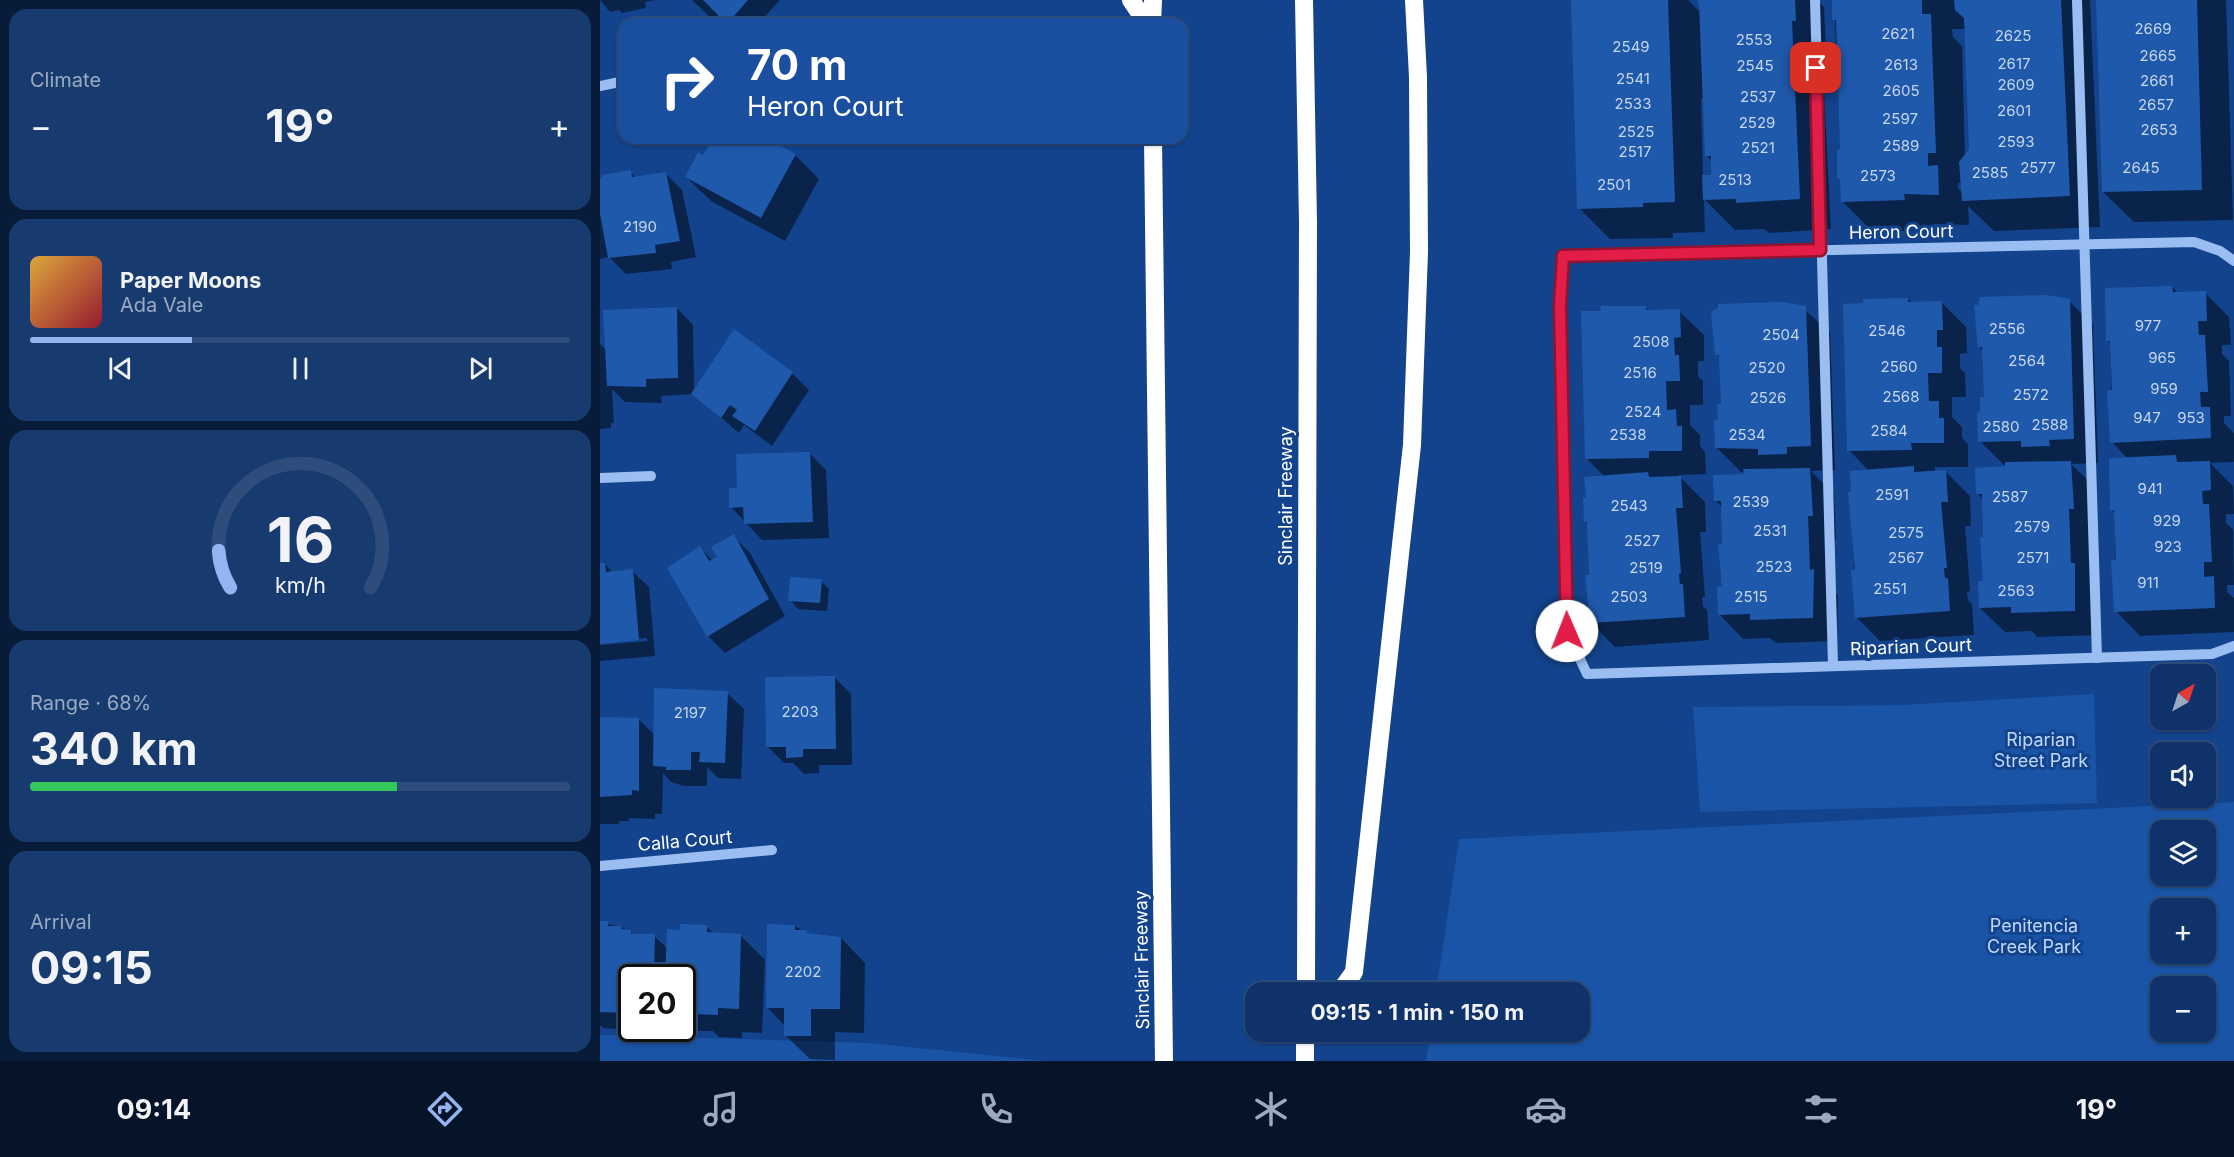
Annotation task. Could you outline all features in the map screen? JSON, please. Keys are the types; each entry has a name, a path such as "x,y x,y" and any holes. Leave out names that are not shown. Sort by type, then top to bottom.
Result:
{"highway":[{"path":"1131,0 1143,18"},
{"path":"1152,18 1153,0"},
{"name":"Sinclair Freeway","path":"1304,0 1308,222 1306,982"},
{"path":"1347,982 1354,972 1412,445 1419,252 1418,77 1414,0"},
{"name":"Sinclair Freeway","path":"1153,144 1164,1061"},
{"path":"1305,1061 1306,1042"}],"street":[{"path":"1815,0 1833,666"},
{"path":"2077,0 2097,658"},
{"path":"600,86 618,82"},
{"name":"Heron Court","path":"1587,674 1567,631 1560,306 1563,256 2194,242 2220,251 2234,261"},
{"path":"600,478 651,476"},
{"name":"Riparian Court","path":"1587,674 2212,654 2234,646"},
{"name":"Calla Court","path":"600,866 772,850"}],"green space":[{"name":"Riparian Street Park","path":"2094,694 2097,803 1700,812 1693,707 1900,705"},
{"name":"Penitencia Creek Park","path":"2234,802 2234,1061 1426,1061 1429,1042 1590,1042 1590,982 1438,982 1459,839 2150,806 2150,808 2216,808 2216,803"},
{"path":"600,1035 618,1036 618,1042 696,1042 696,1038 870,1043 1045,1061 600,1061"}],"building":[{"path":"703,0 748,0 732,18 721,18"},
{"path":"1571,0 1668,0 1675,202 1643,203 1643,207 1577,209"},
{"path":"1697,0 1795,0 1796,21 1792,21 1800,199 1736,203 1736,199 1703,200 1702,175 1711,175 1711,156 1705,156"},
{"path":"1832,0 1922,0 1922,14 1931,14 1936,153 1928,153 1928,166 1938,165 1939,195 1904,194 1905,200 1841,202 1840,179 1837,179 1837,150 1840,150 1836,20 1832,20"},
{"path":"1954,0 2061,0 2070,196 1962,201 1959,162 1969,149 1964,18 1955,10"},
{"path":"2096,0 2197,0 2202,190 2102,192"},
{"path":"711,144 777,144 796,154 761,218 685,177 698,152 703,155"},
{"path":"631,170 632,177 666,172 680,241 655,245 656,253 608,258 600,214 600,179 602,175"},
{"path":"2172,286 2173,292 2206,291 2207,321 2198,321 2199,335 2205,335 2208,392 2200,392 2201,407 2210,407 2211,438 2110,443 2107,391 2112,390 2110,341 2106,341 2105,288"},
{"path":"2046,295 2070,299 2074,439 2049,440 2050,446 2021,447 2021,441 1978,442 1977,413 1980,412 1980,397 1984,397 1982,347 1978,348 1974,305 1978,305 1980,297"},
{"path":"1908,298 1908,302 1942,301 1943,330 1937,330 1937,347 1942,347 1942,373 1928,373 1929,401 1939,401 1939,418 1944,418 1944,443 1911,443 1912,450 1847,451 1843,304 1863,303 1863,299"},
{"path":"1783,302 1806,306 1811,446 1787,447 1787,454 1758,455 1758,449 1715,448 1714,420 1718,419 1717,404 1721,404 1719,355 1715,355 1711,312 1718,308 1718,304"},
{"path":"1600,306 1646,306 1646,310 1680,309 1681,337 1674,338 1675,355 1679,355 1680,381 1666,381 1667,410 1676,409 1677,426 1682,426 1682,451 1649,451 1649,458 1585,459 1581,311 1601,311"},
{"path":"677,307 678,378 646,379 646,387 607,386 603,310"},
{"path":"734,329 793,372 755,431 732,416 737,410 730,405 721,418 691,394"},
{"path":"810,452 813,522 744,524 743,507 729,508 729,488 737,488 736,454"},
{"path":"2176,455 2177,462 2210,461 2211,490 2202,491 2203,504 2209,504 2212,562 2204,562 2204,577 2214,576 2215,608 2114,612 2111,560 2116,560 2114,510 2110,511 2109,458"},
{"path":"2071,461 2074,509 2069,509 2071,563 2075,563 2075,611 2011,613 2011,607 1979,608 1978,581 1983,581 1980,537 1983,537 1982,494 1976,494 1975,468 2005,466 2005,462"},
{"path":"1914,466 1914,472 1946,470 1948,502 1941,502 1947,568 1944,568 1945,578 1948,578 1950,611 1855,618 1851,570 1855,569 1848,492 1851,492 1850,471"},
{"path":"1810,468 1813,516 1808,516 1810,570 1814,569 1813,618 1750,620 1750,614 1718,615 1717,587 1722,587 1718,544 1722,544 1721,501 1714,501 1713,475 1744,474 1743,469"},
{"path":"1648,472 1649,477 1681,476 1683,508 1676,508 1681,573 1679,574 1680,584 1683,584 1685,617 1590,623 1585,575 1589,575 1587,522 1584,522 1583,498 1586,498 1584,477"},
{"path":"734,534 769,599 707,637 667,568 700,546 709,561 717,557 711,547"},
{"path":"600,563 605,563 606,572 633,569 639,640 600,644"},
{"path":"790,577 822,579 820,603 788,601"},
{"path":"835,676 836,749 803,749 803,757 786,758 786,747 766,747 765,677"},
{"path":"654,688 728,691 725,763 699,762 700,752 691,752 691,770 666,770 666,767 653,766"},
{"path":"600,717 639,718 639,791 632,790 632,795 600,797"},
{"path":"600,921 608,921 608,926 621,926 621,929 631,930 631,934 655,934 654,964 618,964 618,1013 600,1012"},
{"path":"680,924 707,925 707,932 741,934 739,1009 718,1008 718,1015 696,1014 696,964 666,964 667,929 680,930"},
{"path":"767,924 795,925 795,930 807,930 807,933 841,937 840,1009 811,1009 811,1036 784,1036 784,1008 766,1008"}],"route":[{"path":"1567,631 1560,306 1563,256 1820,250 1816,68"}]}
